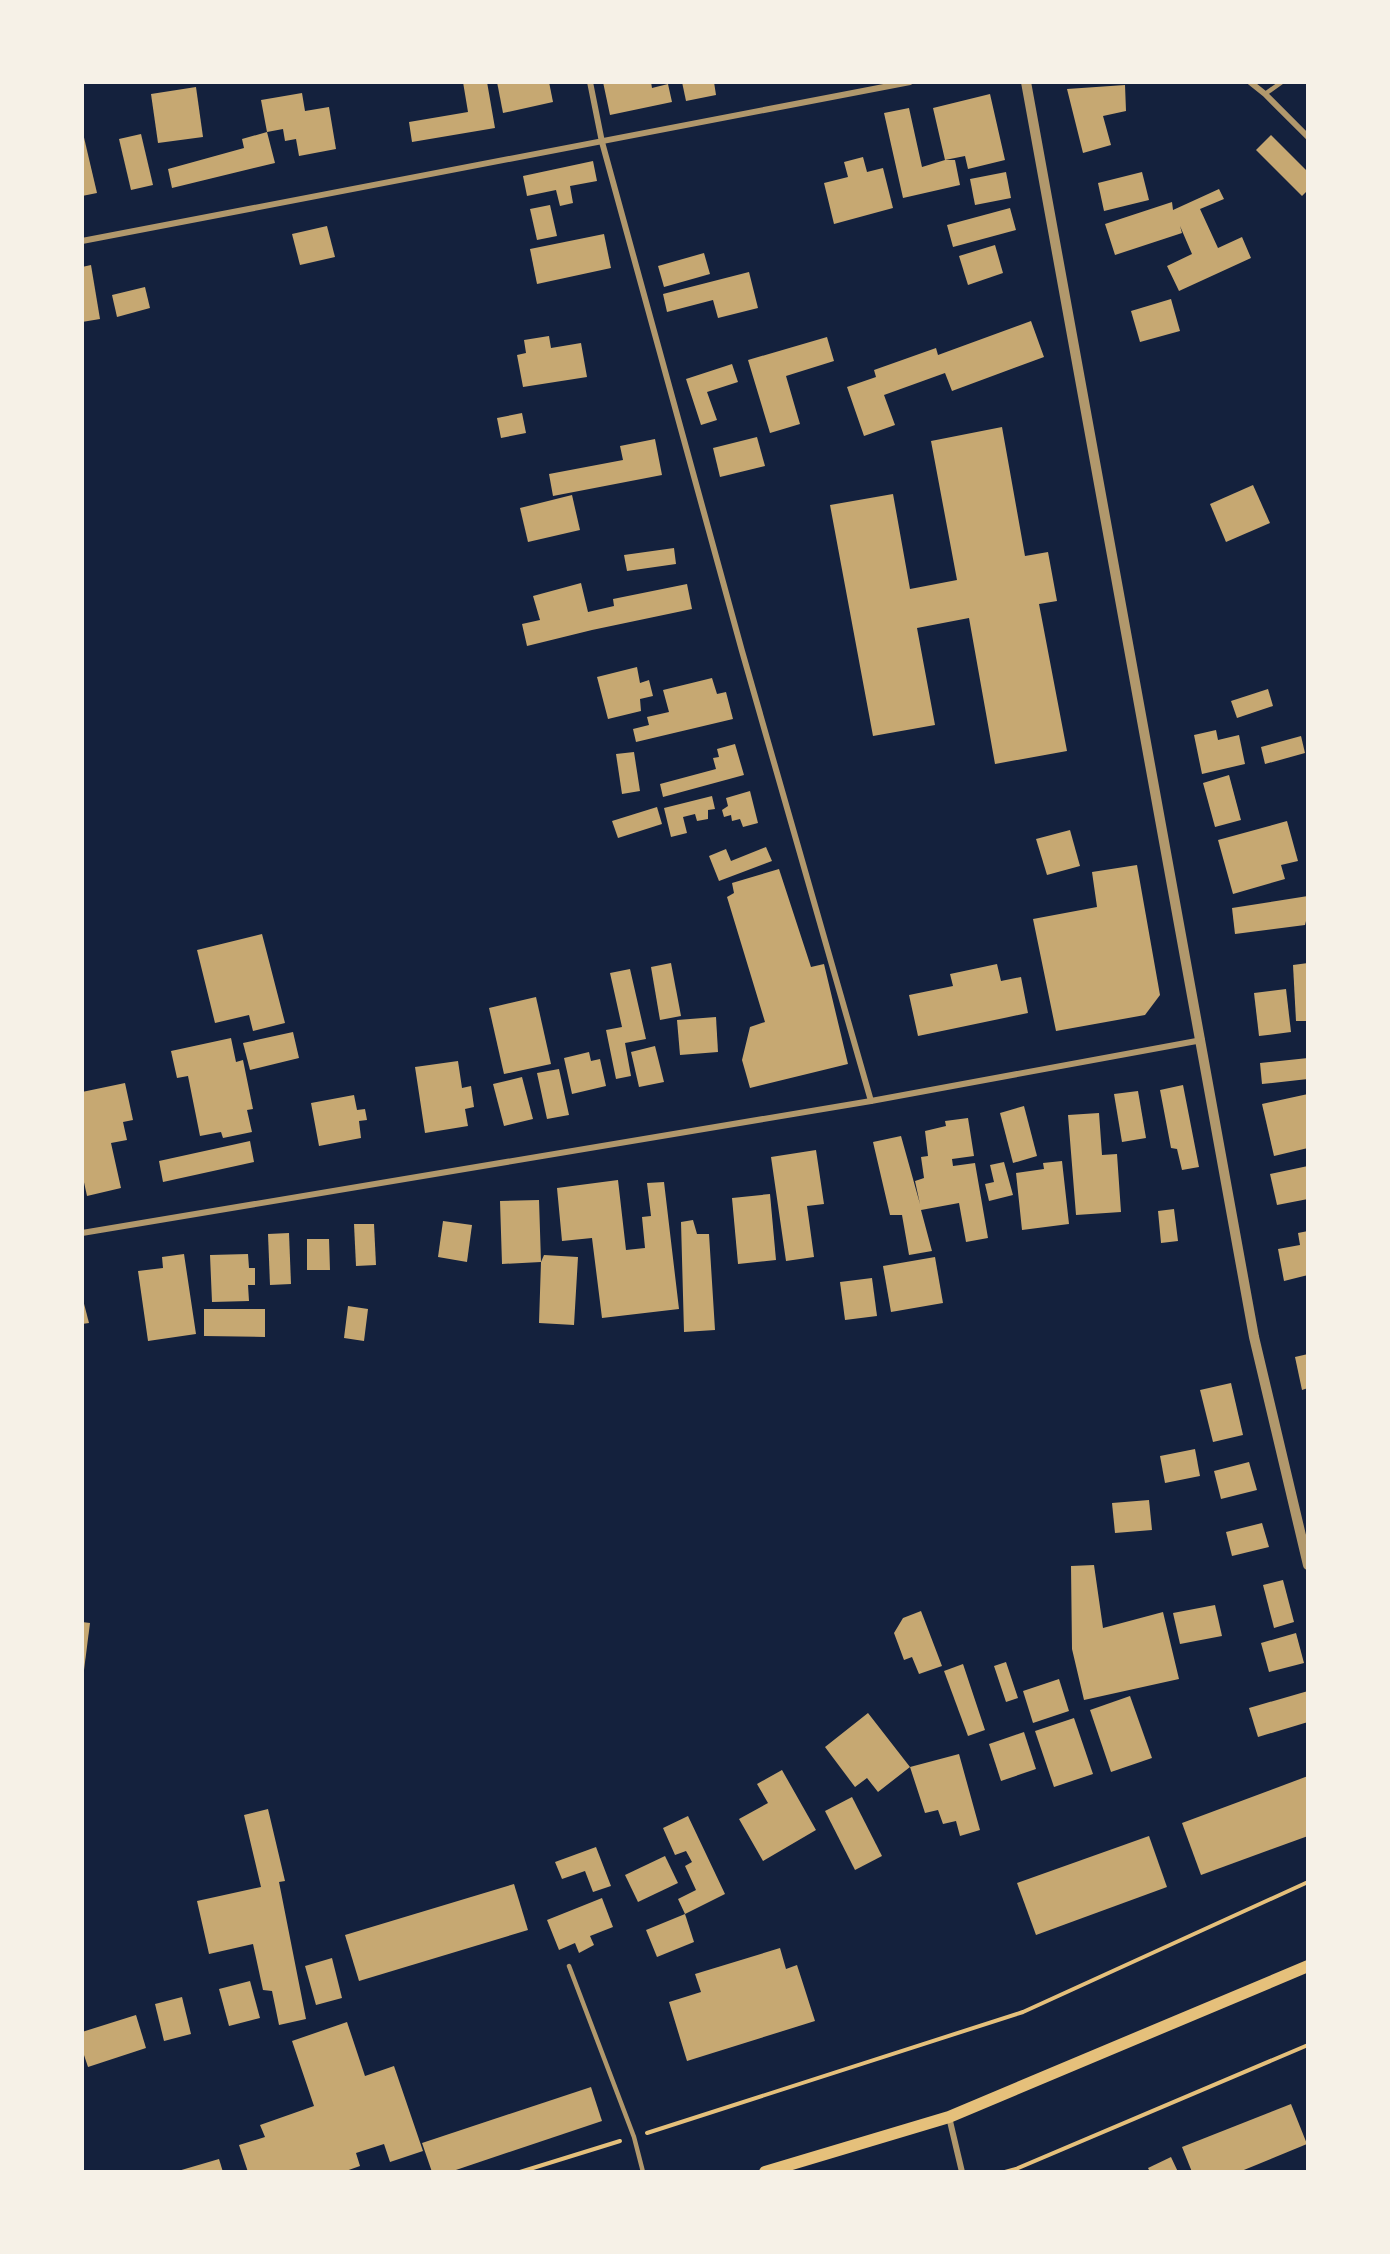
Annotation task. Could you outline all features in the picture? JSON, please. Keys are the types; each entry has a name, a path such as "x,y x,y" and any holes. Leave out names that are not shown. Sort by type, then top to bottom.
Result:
{"main road":[{"path":"765,2172 949,2117 1308,1966"}],"street":[{"path":"590,82 602,141 742,651 871,1101"},
{"path":"82,241 910,82"},
{"path":"1026,82 1202,1040 1254,1337 1308,1565"},
{"path":"1250,82 1308,137"},
{"path":"82,1233 871,1101 1202,1040"},
{"path":"949,2117 962,2172"}],"lane":[{"path":"1265,94 1282,82"},
{"path":"569,1966 634,2137 643,2172"}],"path":[{"path":"520,2172 1023,2012 1308,1882"},
{"path":"1005,2172 1200,2093 1308,2045"}],"building":[{"path":"463,82 487,82 495,128 412,142 409,122 468,112"},
{"path":"497,82 549,82 553,102 503,113"},
{"path":"603,82 651,82 652,88 668,84 672,102 610,115"},
{"path":"682,82 714,82 716,95 686,101"},
{"path":"1125,85 1126,111 1103,116 1111,145 1083,153 1067,89"},
{"path":"196,87 203,137 158,143 151,94"},
{"path":"302,93 305,111 329,107 336,149 299,156 296,139 285,141 283,129 267,132 261,100"},
{"path":"990,94 1005,160 968,169 965,156 945,160 933,108"},
{"path":"909,108 922,167 945,160 955,160 960,185 903,198 884,113"},
{"path":"82,129 97,193 82,196"},
{"path":"267,132 275,163 172,188 168,169 244,148 242,139"},
{"path":"141,134 153,185 131,190 119,139"},
{"path":"1271,135 1308,172 1308,190 1302,196 1256,150"},
{"path":"863,157 867,172 883,168 893,208 834,224 824,183 848,177 844,162"},
{"path":"593,161 597,181 570,186 573,203 560,206 556,190 527,196 523,176"},
{"path":"1006,172 1011,198 975,205 970,179"},
{"path":"1142,172 1149,200 1104,211 1098,183"},
{"path":"1219,189 1224,199 1200,209 1218,248 1242,237 1251,258 1179,291 1167,266 1192,254 1180,226 1182,233 1115,255 1105,224 1172,202 1173,210"},
{"path":"550,205 557,236 537,240 530,209"},
{"path":"1010,208 1016,230 953,247 947,225"},
{"path":"327,226 335,257 300,265 292,234"},
{"path":"604,234 611,268 537,284 530,249"},
{"path":"995,245 1003,273 968,285 959,256"},
{"path":"704,253 710,274 664,287 658,266"},
{"path":"91,265 100,319 82,322 82,267"},
{"path":"749,272 758,308 718,318 713,300 667,312 663,294"},
{"path":"145,287 150,308 117,317 112,295"},
{"path":"1171,299 1180,331 1140,342 1131,311"},
{"path":"1031,321 1044,357 952,391 945,373 884,395 895,425 864,436 847,387 876,377 874,370 936,348 938,355"},
{"path":"549,336 551,348 581,343 587,377 523,387 517,355 526,353 524,340"},
{"path":"827,337 834,361 786,376 800,424 770,433 748,360"},
{"path":"732,364 738,382 707,392 717,420 701,425 686,379"},
{"path":"522,413 526,433 501,438 497,418"},
{"path":"1002,427 1025,556 1048,552 1057,601 1039,604 1067,751 995,764 969,618 917,628 935,725 873,736 830,505 893,494 910,589 957,580 931,441"},
{"path":"757,437 765,466 720,477 713,448"},
{"path":"655,439 662,475 553,496 549,474 623,460 620,446"},
{"path":"1253,485 1270,523 1226,542 1210,504"},
{"path":"572,495 580,530 528,542 520,508"},
{"path":"674,548 676,564 627,571 624,555"},
{"path":"581,583 588,612 614,606 613,599 687,584 692,609 527,646 522,624 540,620 533,596"},
{"path":"637,667 640,683 649,680 653,696 640,699 641,711 608,719 597,677"},
{"path":"712,678 717,694 726,692 733,719 636,742 633,729 649,725 647,717 669,712 663,690"},
{"path":"1268,689 1273,706 1237,718 1231,701"},
{"path":"1216,730 1218,740 1239,735 1245,764 1202,774 1194,735"},
{"path":"1301,736 1305,753 1265,764 1261,747"},
{"path":"735,744 744,775 663,797 660,784 716,769 713,758 719,757 717,749"},
{"path":"634,752 640,791 622,794 616,754"},
{"path":"1229,775 1241,820 1215,827 1203,783"},
{"path":"750,791 758,823 743,827 740,819 732,821 731,815 724,817 722,810 728,806 726,798"},
{"path":"712,796 715,809 708,810 708,819 697,821 695,814 683,817 687,833 671,837 664,808"},
{"path":"657,807 662,824 618,838 612,821"},
{"path":"1287,821 1298,861 1281,865 1285,879 1233,894 1218,840"},
{"path":"1070,830 1080,866 1047,875 1036,839"},
{"path":"766,847 772,861 719,881 709,856 726,849 731,861"},
{"path":"1137,865 1160,995 1145,1015 1056,1031 1033,919 1097,907 1092,872"},
{"path":"779,869 811,967 824,964 848,1064 750,1088 742,1060 750,1027 765,1022 727,897 734,893 732,883"},
{"path":"1308,896 1305,925 1235,934 1232,908"},
{"path":"262,934 285,1023 253,1031 249,1015 215,1023 197,950"},
{"path":"671,963 681,1016 660,1020 651,967"},
{"path":"1308,963 1308,1021 1296,1021 1293,965"},
{"path":"997,964 1001,981 1021,977 1028,1013 918,1036 909,995 953,986 950,974"},
{"path":"630,969 646,1039 625,1043 631,1076 616,1079 606,1030 622,1027 610,973"},
{"path":"1286,989 1291,1032 1259,1036 1254,993"},
{"path":"536,997 551,1064 504,1074 489,1008"},
{"path":"716,1017 718,1052 680,1055 677,1020"},
{"path":"293,1032 299,1058 250,1070 243,1043"},
{"path":"231,1038 236,1062 243,1060 253,1109 247,1110 252,1132 223,1138 221,1132 200,1136 188,1076 177,1078 171,1051"},
{"path":"655,1046 664,1082 639,1087 631,1052"},
{"path":"589,1052 591,1061 600,1059 606,1086 572,1094 564,1058"},
{"path":"1308,1058 1308,1079 1262,1084 1260,1063"},
{"path":"458,1061 462,1088 471,1086 474,1107 465,1109 468,1126 425,1133 415,1067"},
{"path":"559,1069 569,1115 547,1119 537,1073"},
{"path":"522,1077 533,1119 504,1126 493,1084"},
{"path":"125,1083 133,1120 123,1122 127,1140 111,1143 121,1188 87,1196 82,1173 82,1092"},
{"path":"1183,1085 1199,1167 1182,1170 1177,1149 1171,1148 1160,1090"},
{"path":"1138,1091 1146,1138 1122,1142 1114,1094"},
{"path":"1308,1094 1308,1148 1274,1156 1262,1104"},
{"path":"354,1095 357,1110 365,1109 367,1120 359,1121 361,1138 319,1146 311,1103"},
{"path":"1024,1106 1037,1156 1013,1163 1000,1113"},
{"path":"1099,1113 1102,1155 1117,1154 1121,1212 1076,1215 1068,1115"},
{"path":"968,1118 974,1156 952,1159 953,1166 975,1163 988,1238 966,1242 959,1203 921,1210 932,1251 909,1255 902,1215 890,1215 873,1142 901,1136 920,1204 915,1181 924,1178 921,1157 928,1156 925,1131 946,1126 945,1121"},
{"path":"250,1141 254,1162 163,1182 159,1161"},
{"path":"816,1150 824,1204 807,1206 814,1257 786,1261 771,1157"},
{"path":"1062,1161 1069,1224 1022,1230 1016,1173 1044,1169 1043,1163"},
{"path":"1004,1162 1013,1195 989,1201 985,1184 994,1182 990,1165"},
{"path":"1308,1166 1308,1199 1277,1205 1270,1174"},
{"path":"618,1180 626,1250 645,1248 642,1217 651,1216 647,1183 664,1182 679,1309 602,1318 592,1238 562,1241 557,1188"},
{"path":"770,1194 776,1260 738,1264 732,1198"},
{"path":"539,1200 541,1262 502,1264 500,1201"},
{"path":"1174,1209 1178,1241 1161,1243 1158,1211"},
{"path":"693,1220 697,1234 709,1234 715,1330 684,1332 681,1222"},
{"path":"443,1221 472,1225 467,1262 438,1257"},
{"path":"354,1224 374,1224 376,1265 356,1266"},
{"path":"1308,1231 1308,1275 1284,1281 1278,1249 1300,1245 1298,1233"},
{"path":"289,1233 291,1284 270,1285 268,1234"},
{"path":"307,1239 329,1239 330,1270 307,1270"},
{"path":"184,1254 196,1334 148,1341 138,1271 163,1268 162,1257"},
{"path":"248,1254 249,1268 255,1268 255,1285 248,1285 249,1301 212,1302 210,1255"},
{"path":"544,1255 578,1257 574,1325 539,1323 541,1262"},
{"path":"935,1257 943,1303 891,1312 883,1266"},
{"path":"872,1278 877,1316 845,1320 840,1282"},
{"path":"82,1296 89,1323 82,1324"},
{"path":"348,1306 368,1309 364,1341 344,1338"},
{"path":"204,1309 265,1309 265,1337 204,1336"},
{"path":"1308,1354 1308,1388 1302,1390 1295,1357"},
{"path":"1231,1383 1243,1435 1213,1442 1200,1390"},
{"path":"1195,1449 1200,1476 1165,1483 1160,1456"},
{"path":"1249,1462 1257,1490 1221,1499 1214,1471"},
{"path":"1149,1500 1152,1530 1115,1533 1112,1503"},
{"path":"1262,1523 1269,1547 1232,1556 1226,1532"},
{"path":"1094,1565 1103,1628 1163,1612 1179,1679 1084,1700 1072,1649 1071,1566"},
{"path":"1283,1580 1294,1622 1274,1628 1263,1585"},
{"path":"1215,1605 1222,1636 1180,1644 1173,1613"},
{"path":"921,1611 942,1666 919,1674 912,1657 904,1660 894,1633 903,1618"},
{"path":"82,1622 90,1623 84,1670 82,1670"},
{"path":"1296,1633 1304,1663 1269,1672 1261,1643"},
{"path":"1006,1662 1018,1698 1006,1702 994,1666"},
{"path":"963,1664 985,1730 968,1736 944,1671"},
{"path":"1059,1679 1069,1711 1033,1723 1023,1691"},
{"path":"1308,1691 1308,1722 1258,1737 1249,1708"},
{"path":"1130,1696 1152,1758 1111,1772 1090,1710"},
{"path":"868,1713 910,1767 878,1792 867,1778 855,1787 825,1747"},
{"path":"1074,1718 1093,1774 1054,1787 1035,1731"},
{"path":"1024,1732 1036,1769 1001,1781 989,1744"},
{"path":"959,1754 980,1830 960,1836 956,1821 943,1824 938,1810 925,1813 910,1767"},
{"path":"782,1770 816,1830 763,1861 739,1819 768,1803 757,1784"},
{"path":"1308,1776 1308,1836 1201,1875 1182,1823"},
{"path":"852,1797 882,1856 855,1870 825,1811"},
{"path":"268,1809 285,1881 279,1882 306,2019 279,2025 272,1991 263,1990 253,1944 209,1954 197,1901 261,1887 244,1815"},
{"path":"688,1816 725,1894 685,1914 678,1899 696,1890 685,1866 692,1862 686,1851 675,1855 663,1828"},
{"path":"1149,1836 1167,1887 1036,1935 1017,1883"},
{"path":"596,1847 611,1886 593,1892 585,1871 562,1879 555,1862"},
{"path":"665,1856 678,1883 638,1902 625,1875"},
{"path":"514,1884 528,1930 359,1981 345,1935"},
{"path":"602,1898 613,1927 590,1936 594,1945 579,1953 575,1943 559,1950 547,1920"},
{"path":"685,1914 694,1942 657,1957 646,1930"},
{"path":"780,1948 786,1969 797,1965 815,2021 687,2061 669,2002 701,1992 695,1974"},
{"path":"332,1958 342,1998 316,2005 305,1966"},
{"path":"250,1981 260,2018 229,2026 219,1989"},
{"path":"182,1997 191,2034 164,2041 155,2004"},
{"path":"136,2015 146,2048 88,2067 82,2049 82,2032"},
{"path":"347,2022 365,2076 394,2066 423,2151 390,2162 384,2144 356,2153 360,2166 343,2172 248,2172 239,2145 265,2137 260,2125 314,2106 292,2041"},
{"path":"591,2087 602,2121 450,2172 432,2172 422,2143"},
{"path":"1291,2104 1307,2144 1239,2172 1192,2172 1182,2147"},
{"path":"1171,2157 1178,2172 1150,2172 1148,2168"},
{"path":"219,2159 223,2172 178,2172 178,2171"}]}
